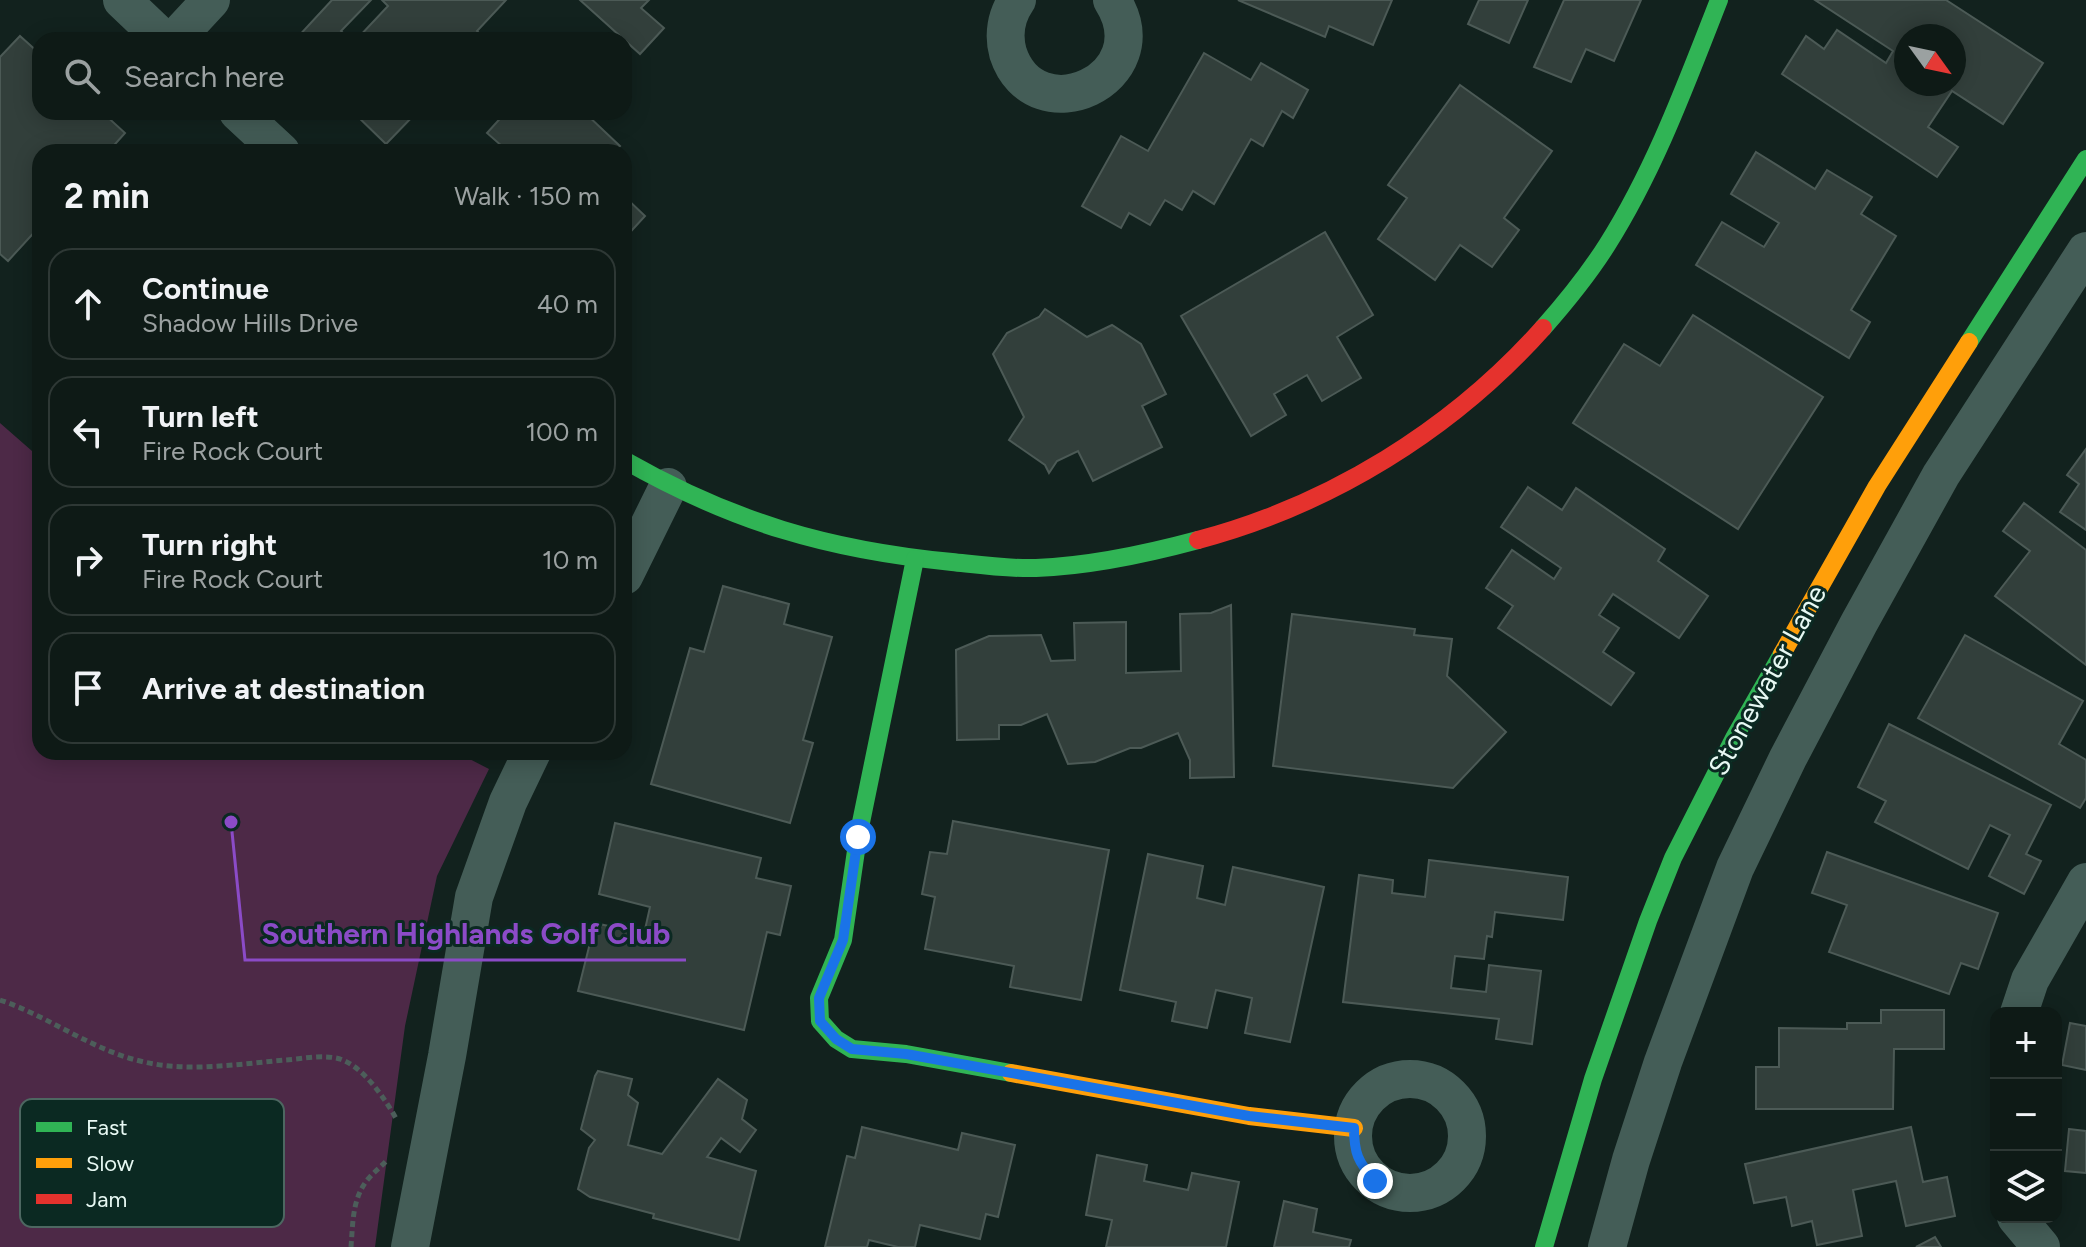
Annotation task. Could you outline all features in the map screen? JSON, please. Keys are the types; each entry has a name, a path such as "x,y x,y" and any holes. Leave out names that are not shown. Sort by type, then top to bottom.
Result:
{"street":[{"path":"122,0 156,32"},
{"path":"181,32 211,0"},
{"path":"1017,0 1011,8 1006,26 1006,45 1012,63 1023,78 1041,89 1060,94 1080,92 1098,83 1113,69 1122,51 1124,31 1119,10 1112,0"},
{"path":"632,465 668,487 769,528 847,548 915,559 1034,568 1141,555 1193,544 1256,524 1312,501 1371,470 1473,397 1512,360 1582,281 1618,228 1648,174 1676,113 1719,0"},
{"path":"247,120 272,144"},
{"name":"Stonewater Lane","path":"1544,1247 1593,1079 1673,858 1734,738 1877,486 2086,159"},
{"name":"Stonewater Lane","path":"1607,1247 1663,1062 1735,868 1844,651 1935,487 2086,251"},
{"path":"632,560 668,487"},
{"path":"915,559 858,837 843,940 819,998 820,1021 836,1039 852,1049 920,1057 1249,1116 1354,1128"},
{"path":"410,1247 474,897 508,802 528,760"},
{"path":"2021,1007 2030,980 2086,882"},
{"path":"2021,1223 2041,1247"}],"path":[{"path":"0,1000 24,1008 100,1046 137,1060 165,1066 220,1067 322,1057 340,1059 380,1091 397,1120 397,1134"},
{"path":"351,1247 354,1210 361,1189 391,1155"}],"shaded area":[{"path":"0,423 32,451 32,760 472,760 489,769 437,876 405,1026 375,1247 0,1247"}],"building":[{"path":"332,0 371,0 342,32 302,32"},
{"path":"382,0 506,0 478,32 364,32 388,6"},
{"path":"580,0 649,0 641,8 664,28 640,54 632,47 632,32 616,32"},
{"path":"1238,0 1392,0 1373,45 1329,26 1325,37"},
{"path":"1479,0 1528,0 1509,43 1468,24"},
{"path":"1564,0 1641,0 1614,61 1586,49 1571,82 1534,67"},
{"path":"1815,0 1946,0 2043,63 2003,124 1960,96 1966,96 1966,24 1894,24 1894,96 1949,96 1928,127 1958,147 1937,177 1782,74 1806,36 1824,49 1837,30 1886,63 1893,51"},
{"path":"20,36 32,47 32,120 111,120 125,133 115,144 32,144 32,235 8,261 0,254 0,57"},
{"path":"1204,53 1251,80 1261,63 1308,90 1293,118 1282,111 1263,146 1251,139 1214,204 1193,191 1182,210 1165,200 1150,225 1129,213 1121,228 1082,206 1121,136 1148,151"},
{"path":"1460,85 1552,151 1504,218 1519,230 1492,267 1460,245 1435,280 1378,239 1407,198 1388,185"},
{"path":"361,120 409,120 386,144"},
{"path":"499,120 592,120 618,144 500,144 487,133"},
{"path":"1756,152 1815,189 1827,170 1872,197 1861,214 1896,236 1851,310 1870,322 1849,358 1696,265 1722,222 1764,247 1779,223 1731,194"},
{"path":"632,204 645,216 632,230"},
{"path":"1325,232 1373,315 1337,337 1361,378 1322,401 1307,375 1274,394 1286,415 1251,436 1181,316"},
{"path":"1045,309 1087,337 1112,325 1141,344 1166,394 1142,406 1162,447 1093,481 1078,451 1057,461 1049,473 1045,465 1009,440 1024,417 993,354 1007,333 1039,317"},
{"path":"1693,315 1823,397 1738,529 1573,423 1624,344 1660,366"},
{"path":"2086,449 2086,530 2060,512 2079,484 2067,475"},
{"path":"1528,487 1562,510 1576,488 1665,549 1658,561 1708,596 1679,638 1613,594 1599,615 1619,628 1603,652 1634,673 1611,705 1498,628 1513,606 1486,588 1512,550 1554,579 1561,568 1501,527"},
{"path":"2024,503 2086,550 2086,665 1995,596 2030,551 2003,531"},
{"path":"723,586 789,604 784,624 832,637 803,740 813,743 790,823 651,784 690,648 704,652"},
{"path":"1231,605 1234,777 1190,778 1190,760 1178,733 1095,762 1068,764 1047,714 1021,725 999,725 999,739 957,740 956,650 989,636 1041,635 1051,661 1075,660 1074,623 1126,622 1126,673 1181,671 1180,614 1211,613"},
{"path":"1292,614 1415,629 1414,635 1452,639 1447,676 1506,732 1453,788 1273,766"},
{"path":"1965,635 2083,701 2059,744 2086,760 2086,798 2080,808 1918,718"},
{"path":"1889,724 2051,805 2026,854 2041,861 2024,894 1989,876 2010,835 1990,825 1968,869 1875,822 1886,801 1858,787"},
{"path":"953,821 1109,850 1081,1000 1010,987 1014,966 925,949 935,897 922,894 930,852 947,854"},
{"path":"615,823 761,858 756,878 791,886 780,935 767,932 744,1030 578,991 595,923 644,934 650,907 599,894"},
{"path":"1827,852 1998,913 1978,969 1961,963 1949,994 1829,952 1847,905 1812,893"},
{"path":"1148,854 1203,866 1197,898 1225,905 1233,867 1324,887 1290,1042 1245,1033 1252,998 1216,990 1207,1028 1172,1021 1176,1002 1120,990"},
{"path":"1429,860 1568,877 1563,920 1495,912 1492,937 1487,936 1484,959 1455,956 1451,988 1486,992 1489,965 1541,971 1532,1044 1496,1039 1499,1019 1343,1002 1359,875 1393,880 1392,893 1425,897"},
{"path":"1881,1010 1944,1010 1944,1049 1894,1049 1893,1109 1756,1109 1756,1067 1779,1067 1779,1028 1847,1029 1847,1023 1881,1023"},
{"path":"2070,1023 2086,1026 2086,1070 2062,1065"},
{"path":"598,1071 632,1079 628,1095 638,1103 628,1145 662,1154 718,1079 747,1100 742,1119 756,1130 740,1152 721,1138 707,1157 756,1171 739,1240 653,1218 654,1214 590,1197 578,1189 589,1148 595,1140 581,1129"},
{"path":"862,1127 958,1150 962,1133 1015,1145 998,1217 986,1214 980,1239 920,1225 915,1247 898,1247 869,1240 867,1247 825,1247 847,1156 855,1158"},
{"path":"1911,1127 1923,1182 1947,1177 1955,1216 1906,1226 1896,1181 1853,1190 1862,1236 1817,1245 1812,1221 1792,1226 1786,1197 1754,1203 1745,1164"},
{"path":"2069,1129 2086,1131 2086,1173 2065,1171"},
{"path":"1097,1155 1147,1165 1144,1181 1188,1190 1192,1173 1239,1182 1226,1247 1106,1247 1112,1220 1086,1215"},
{"path":"1284,1201 1317,1209 1313,1232 1351,1240 1349,1247 1274,1247"},
{"path":"1935,1237 1941,1247 1916,1247"}],"traffic: fast":[{"path":"1543,328 1592,267 1624,216 1669,126 1719,0"},
{"path":"1969,342 2086,159"},
{"path":"632,464 704,500 782,530 907,557 1036,568 1118,558 1198,540"},
{"path":"915,559 858,837 843,940 819,998 820,1021 836,1039 852,1049 906,1054 1011,1073"},
{"path":"1544,1247 1593,1079 1673,858 1734,738 1782,654"}],"traffic: slow":[{"path":"1782,654 1877,486 1969,342"},
{"path":"1011,1073 1249,1116 1354,1128"}],"traffic: jam":[{"path":"1198,540 1295,506 1386,459 1429,431 1469,399 1543,328"}],"place":[{"name":"Southern Highlands Golf Club","path":"231,822"}],"route":[{"path":"858,837 843,940 819,998 820,1021 836,1039 852,1049 906,1054 1249,1116 1354,1128 1354,1148 1362,1166 1375,1181"}]}
